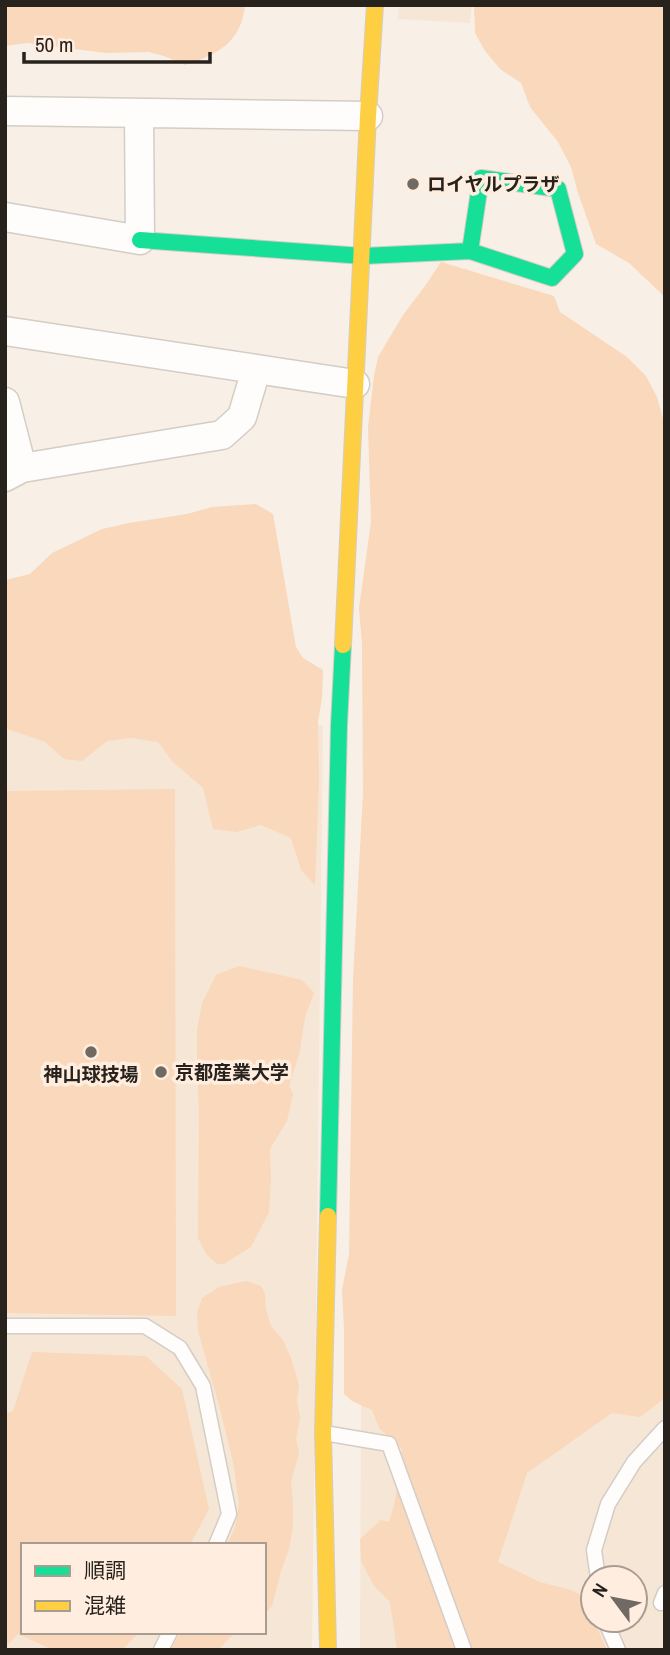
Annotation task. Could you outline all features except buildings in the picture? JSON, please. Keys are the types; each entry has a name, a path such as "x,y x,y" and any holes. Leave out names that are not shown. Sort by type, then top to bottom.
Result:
{"street":[{"path":"328,1650 323,1433 339,726 368,116 376,5"},
{"path":"5,111 368,116"},
{"path":"139,114 140,240"},
{"path":"5,217 140,240 363,256 470,251 552,278 575,254 558,189 481,178 470,251"},
{"path":"5,331 355,384"},
{"path":"5,402 14,472 222,435 242,417 256,370"}],"lane":[{"path":"5,1326 145,1326 180,1349 203,1385 229,1514 217,1543"},
{"path":"596,1564 594,1550 608,1504 634,1462 665,1428"},
{"path":"323,1433 389,1444 464,1650"},
{"path":"161,1650 169,1634"}],"shaded area":[{"path":"5,5 245,5 239,29 226,45 185,65 149,52 106,53 27,43 5,46"},
{"path":"399,5 472,5 470,23 398,19"},
{"path":"474,5 665,5 665,297 629,263 596,244 571,167 558,142 530,107 521,83 500,69 485,51 475,33"},
{"path":"441,262 554,296 560,312 627,357 646,376 657,397 665,426 665,1398 640,1417 612,1413 527,1473 498,1562 540,1582 579,1594 579,1634 600,1634 607,1650 397,1650 390,1602 374,1586 361,1561 360,1539 381,1520 389,1522 395,1501 402,1449 379,1428 372,1410 352,1401 344,1394 342,1290 349,1254 353,979 363,793 362,644 359,608 371,522 368,427 378,357 403,315"},
{"path":"256,504 273,514 296,647 303,658 323,670 318,722 319,782 315,885 301,870 291,838 261,825 236,832 213,829 203,788 173,762 158,742 130,738 107,741 82,761 64,759 45,742 5,728 5,580 30,574 52,553 102,529 212,507"},
{"name":"京都産業大学","path":"5,710 323,725 312,1650 5,1650"},
{"name":"神山球技場","path":"175,789 176,1316 5,1313 5,791"},
{"path":"239,966 302,980 314,993 305,1017 300,1051 289,1086 293,1094 287,1121 270,1149 269,1212 251,1247 224,1264 217,1264 206,1254 198,1238 197,1029 202,1003 216,975"},
{"path":"362,1195 665,1249 665,1650 360,1650"},
{"path":"246,1281 261,1286 271,1326 283,1340 299,1385 297,1401 300,1418 296,1438 299,1453 291,1482 293,1527 272,1606 266,1613 266,1543 228,1543 235,1528 239,1504 233,1462 198,1331 197,1313 202,1298 219,1287"},
{"path":"32,1352 146,1356 182,1389 209,1509 191,1543 21,1543 21,1634 137,1634 122,1650 53,1650 18,1634 5,1648 5,1414 13,1411"},
{"path":"179,1634 233,1634 218,1650 171,1650"}],"traffic: fast":[{"path":"140,240 363,256 470,251 552,278 575,254 558,189 481,178 470,251"},
{"path":"328,1216 343,645"}],"traffic: slow":[{"path":"343,645 375,5"},
{"path":"328,1216 323,1433 328,1650"}],"place":[{"name":"ロイヤルプラザ","path":"413,184"},
{"name":"神山球技場","path":"91,1052"},
{"name":"京都産業大学","path":"161,1072"}]}
